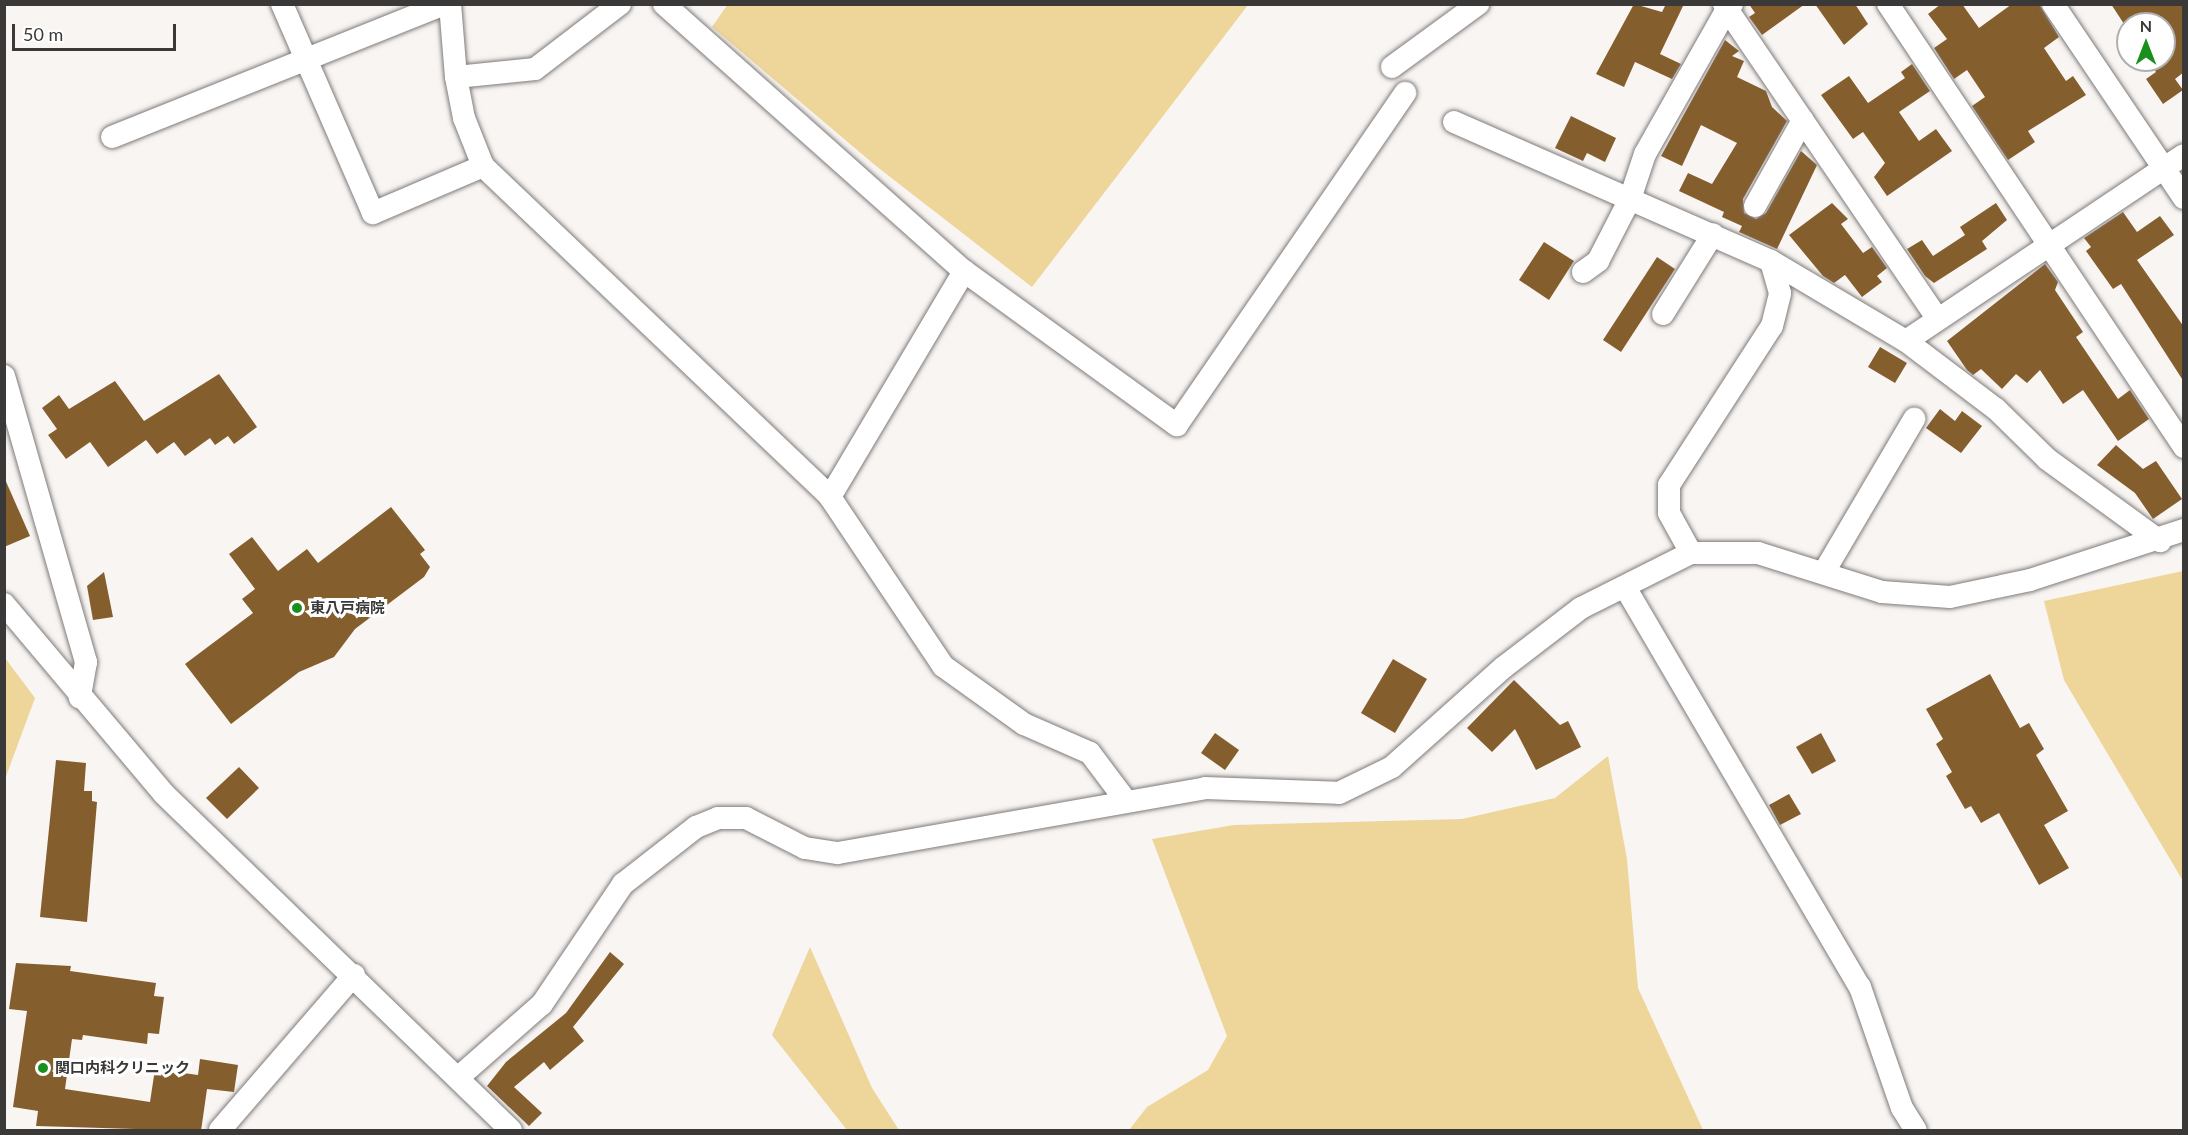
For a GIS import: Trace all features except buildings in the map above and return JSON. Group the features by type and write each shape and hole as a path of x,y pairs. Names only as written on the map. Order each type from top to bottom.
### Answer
{"street":[{"path":"282,4 373,213 483,166"},
{"path":"112,137 444,4"},
{"path":"450,4 456,77 464,118 483,166 830,497 944,666 1024,724 1090,753 1126,801"},
{"path":"456,77 535,69 620,4"},
{"path":"664,4 964,271 1177,425 1406,93"},
{"path":"1392,67 1478,4"},
{"path":"1888,4 2050,243 2184,447"},
{"path":"2053,4 2184,198"},
{"path":"1583,272 1598,261 1630,199 1645,154 1728,6 1938,319"},
{"path":"1755,206 1803,120"},
{"path":"1454,122 1771,261 1906,341 1996,409 2047,459 2160,541"},
{"path":"1906,341 2184,154"},
{"path":"1663,314 1713,234"},
{"path":"1691,553 1669,513 1669,485 1772,326 1780,293 1771,261"},
{"path":"830,497 964,271"},
{"path":"4,376 86,662 80,697"},
{"path":"1824,572 1914,419"},
{"path":"459,1076 542,1004 623,884 696,827 718,818 746,818 806,848 838,853 1205,788 1339,793 1392,767 1543,635 1625,587 1691,553 1758,553 1909,598 1950,597 2030,580 2160,541 2184,530"},
{"path":"1625,587 1827,939 1860,987 1902,1108 1916,1131"},
{"path":"4,604 164,794 459,1076 511,1131"},
{"path":"220,1131 354,975"}],"shaded area":[{"path":"728,4 1248,5 1032,287 876,166 712,27"},
{"path":"2184,571 2183,881 2064,680 2044,601"},
{"path":"5,658 35,698 5,779"},
{"path":"1608,756 1627,859 1638,988 1703,1130 1129,1130 1147,1107 1208,1070 1227,1036 1152,839 1234,825 1462,819 1555,798"},
{"path":"810,947 872,1088 899,1130 847,1130 772,1035"}],"place":[{"name":"東八戸病院","path":"297,608"},
{"name":"関口内科クリニック","path":"43,1068"}]}
